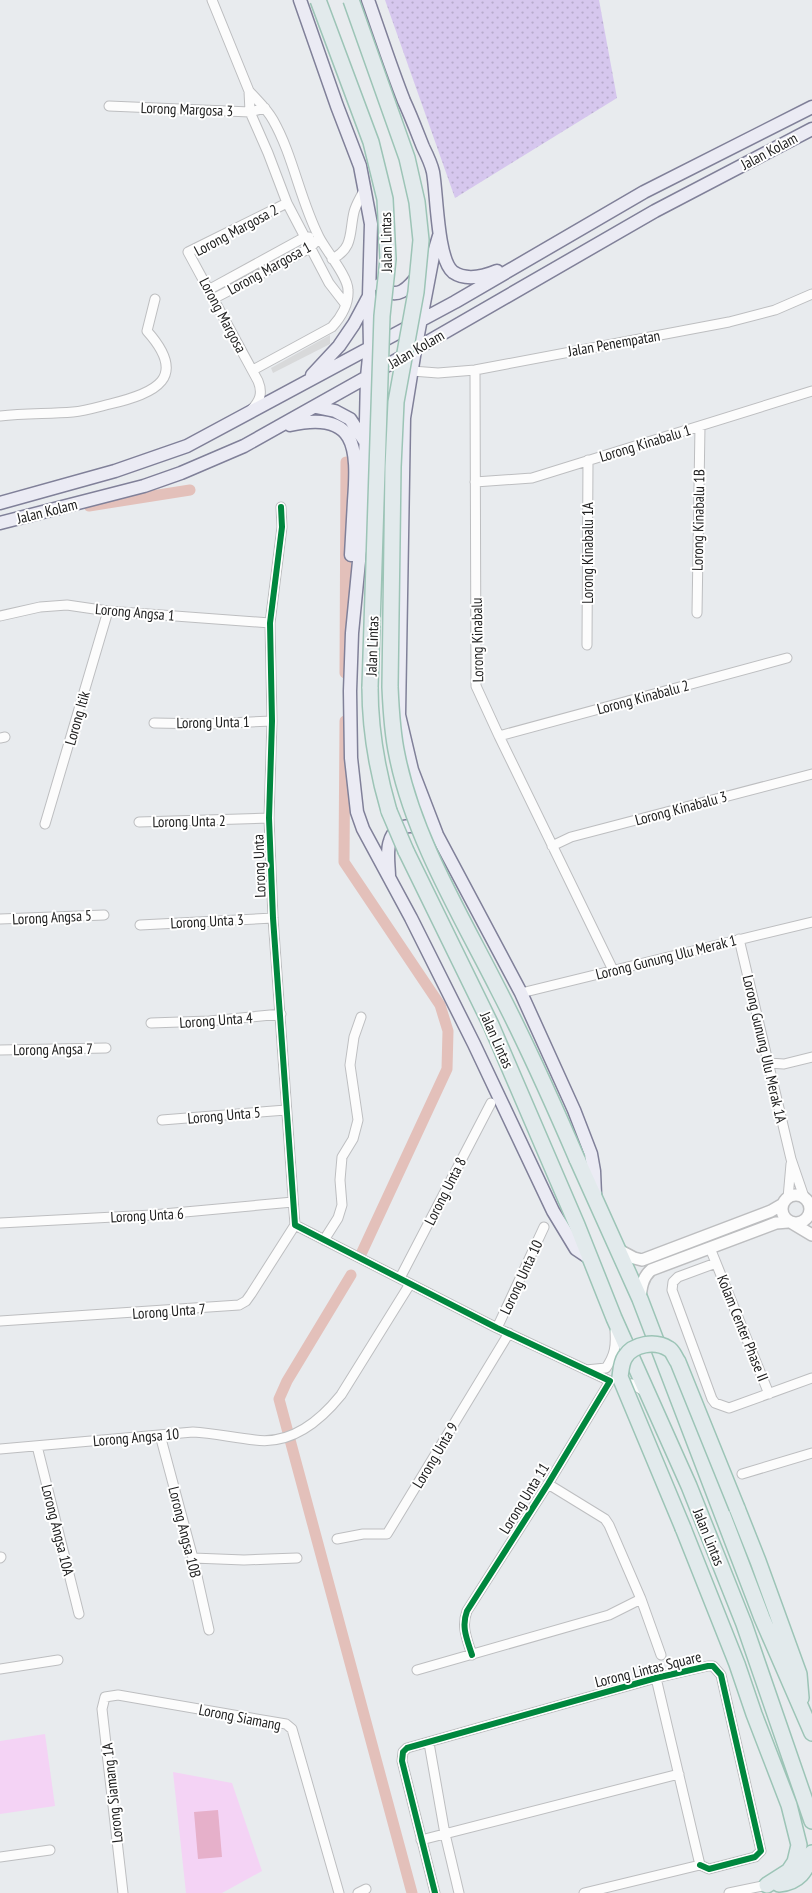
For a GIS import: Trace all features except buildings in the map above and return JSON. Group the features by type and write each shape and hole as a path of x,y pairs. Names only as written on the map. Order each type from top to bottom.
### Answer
{"highway":[{"name":"Jalan Lintas","path":"318,0 371,142 385,199 388,227 388,259 382,326 370,710 375,751 389,810 406,851 491,1025 577,1225 614,1318 688,1486 744,1624 812,1821"},
{"name":"Jalan Lintas","path":"351,0 408,158 417,202 421,240 416,292 396,402 393,467 391,714 397,755 406,791 429,852 508,1009 640,1299 762,1618 812,1733"},
{"path":"767,1885 789,1871 795,1862 799,1845 789,1805 756,1721 748,1694 683,1528 620,1377 625,1357 634,1348 642,1345 660,1345 670,1349 678,1362 758,1561 799,1674 801,1705"},
{"path":"748,1694 801,1789"},
{"path":"767,1885 785,1884 797,1878 804,1872 812,1853"}],"main road":[{"name":"Jalan Lintas","path":"300,0 360,166 371,224 370,346 367,377 364,510 352,633 350,734 355,799 363,829 411,918 474,1044 553,1211 576,1249 591,1259"},
{"path":"368,0 403,98 433,169 438,200 439,236 452,271 461,276 486,275 523,261"},
{"name":"Jalan Kolam","path":"0,503 162,456 186,446 370,346 422,320 644,192 812,107"},
{"name":"Jalan Kolam","path":"0,523 135,488 172,476 244,446 316,407 655,211 812,129"},
{"name":"Jalan Lintas","path":"439,236 415,350 404,418 399,715 412,770 438,835 521,993 574,1110 586,1140 594,1171 595,1201"},
{"path":"371,246 379,285 385,291 394,294 405,290 434,256"},
{"path":"468,294 465,303 468,306 474,307 506,297"},
{"path":"304,383 339,346 354,324 369,296"},
{"path":"316,407 335,411 350,419 366,443"},
{"path":"277,428 304,422 323,421 334,423 352,441 356,458 356,474 350,583 352,633"},
{"path":"389,879 390,840 396,831 403,827 420,827 428,832 452,860"}],"street":[{"path":"212,0 249,91 273,120 307,212 320,238 344,277 348,289 346,305"},
{"path":"249,91 250,112 287,203 329,283 346,305"},
{"name":"Lorong Margosa 3","path":"109,106 250,112 264,108"},
{"path":"332,259 344,251 349,244 355,209 364,190"},
{"name":"Lorong Margosa 2","path":"192,260 188,252 287,203"},
{"name":"Lorong Margosa 1","path":"210,289 305,237 320,238"},
{"name":"Lorong Margosa 1","path":"215,298 310,248 320,238"},
{"name":"Lorong Margosa","path":"192,260 215,298 261,389 261,396 248,414"},
{"name":"Jalan Penempatan","path":"412,372 438,374 475,370 519,360 729,322 775,310 812,294"},
{"path":"0,416 75,412 126,400 153,390 163,379 167,366 157,342 147,331 155,299"},
{"name":"Lorong Margosa","path":"253,370 332,327 340,319 346,305"},
{"name":"Lorong Kinabalu","path":"475,370 476,686 498,736 613,970"},
{"name":"Lorong Kinabalu 1","path":"475,482 532,478 812,391"},
{"name":"Lorong Kinabalu 1B","path":"697,613 700,426"},
{"name":"Lorong Kinabalu 1A","path":"587,645 588,460"},
{"name":"Lorong Unta","path":"281,507 282,527 270,623 272,721 269,818 273,918 295,1225"},
{"name":"Lorong Angsa 1","path":"0,616 40,607 62,606 270,623"},
{"name":"Lorong Itik","path":"45,824 108,611"},
{"name":"Lorong Kinabalu 2","path":"498,736 787,658"},
{"name":"Lorong Unta 1","path":"154,723 208,724 272,721"},
{"name":"Lorong Kinabalu 3","path":"552,846 571,837 812,774"},
{"name":"Lorong Unta 2","path":"139,822 269,818"},
{"name":"Lorong Angsa 5","path":"0,919 104,914"},
{"name":"Lorong Unta 3","path":"140,925 273,918"},
{"name":"Lorong Gunung Ulu Merak 1","path":"521,993 812,922"},
{"name":"Lorong Gunung Ulu Merak 1A","path":"739,939 791,1159 804,1197"},
{"name":"Lorong Unta 4","path":"151,1023 209,1021 280,1014"},
{"path":"324,1240 338,1218 342,1205 340,1180 342,1157 353,1139 358,1120 350,1065 354,1037 361,1017"},
{"name":"Lorong Angsa 7","path":"0,1050 106,1048"},
{"path":"768,1063 784,1064 812,1057"},
{"name":"Lorong Unta 8","path":"400,1278 490,1103"},
{"name":"Lorong Unta 5","path":"162,1120 286,1110"},
{"name":"Lorong Gunung Ulu Merak 1A","path":"785,1201 791,1159"},
{"path":"618,1249 634,1258 642,1260 771,1212 796,1195 804,1197 808,1202 811,1211 804,1221 776,1223 651,1270 646,1275 642,1285 640,1299"},
{"path":"785,1201 782,1212 790,1222 812,1236"},
{"name":"Lorong Unta 6","path":"0,1223 171,1213 293,1202"},
{"path":"295,1225 497,1328 610,1382 632,1384 648,1394"},
{"name":"Lorong Unta 7","path":"0,1321 239,1305 252,1294 295,1225"},
{"name":"Lorong Unta 10","path":"497,1328 544,1227"},
{"name":"Kolam Center Phase II","path":"710,1248 769,1394"},
{"path":"716,1263 678,1277 673,1282 672,1290 715,1403 729,1408 812,1378"},
{"name":"Lorong Angsa 10","path":"0,1449 193,1432 214,1433 256,1441 271,1441 290,1437 315,1422 341,1395 410,1284"},
{"path":"586,1370 606,1368 613,1357 616,1343 614,1318"},
{"name":"Lorong Unta 9","path":"337,1539 363,1534 387,1534 509,1333"},
{"name":"Lorong Unta 11","path":"472,1655 464,1629 464,1619 467,1611 610,1382"},
{"name":"Lorong Angsa 10B","path":"160,1434 193,1558 209,1630"},
{"name":"Lorong Angsa 10A","path":"36,1446 78,1614"},
{"path":"742,1474 812,1453"},
{"path":"548,1484 605,1519 610,1525 661,1655"},
{"path":"193,1558 244,1560 297,1558"},
{"path":"417,1670 609,1615 640,1599"},
{"path":"0,1669 58,1660"},
{"name":"Lorong Lintas Square","path":"421,1840 402,1761 403,1752 407,1748 656,1678 714,1666 723,1684 761,1851 755,1857 709,1868 700,1865"},
{"path":"584,1893 700,1865 656,1678"},
{"name":"Lorong Siamang 1A","path":"109,1695 105,1697 102,1709 123,1893"},
{"name":"Lorong Siamang","path":"109,1695 286,1724 292,1729 339,1893"},
{"path":"429,1742 445,1834 459,1893"},
{"path":"435,1893 421,1840 679,1774"},
{"path":"0,1857 50,1850"},
{"path":"729,1893 767,1885"}],"shaded area":[{"path":"385,0 599,0 617,98 455,198"},
{"path":"330,335 330,344 273,373 271,368"},
{"path":"45,1734 55,1806 0,1814 0,1741"},
{"path":"173,1772 232,1783 262,1871 222,1893 186,1893"},
{"path":"218,1810 222,1857 198,1859 194,1812"}],"waterway":[{"path":"345,673 346,462"},
{"path":"89,506 190,490"},
{"path":"345,721 344,862 440,1005 448,1031 447,1069 362,1252"},
{"path":"351,1275 287,1381 279,1399 412,1893"}],"cycle path":[{"path":"281,507 282,527 270,623 272,721 269,818 273,918 295,1225 497,1328 610,1381 548,1484 467,1611 465,1628 472,1655"},
{"path":"435,1893 402,1761 403,1752 407,1748 656,1678 713,1666 721,1675 761,1851 755,1857 709,1869 700,1865"}]}
